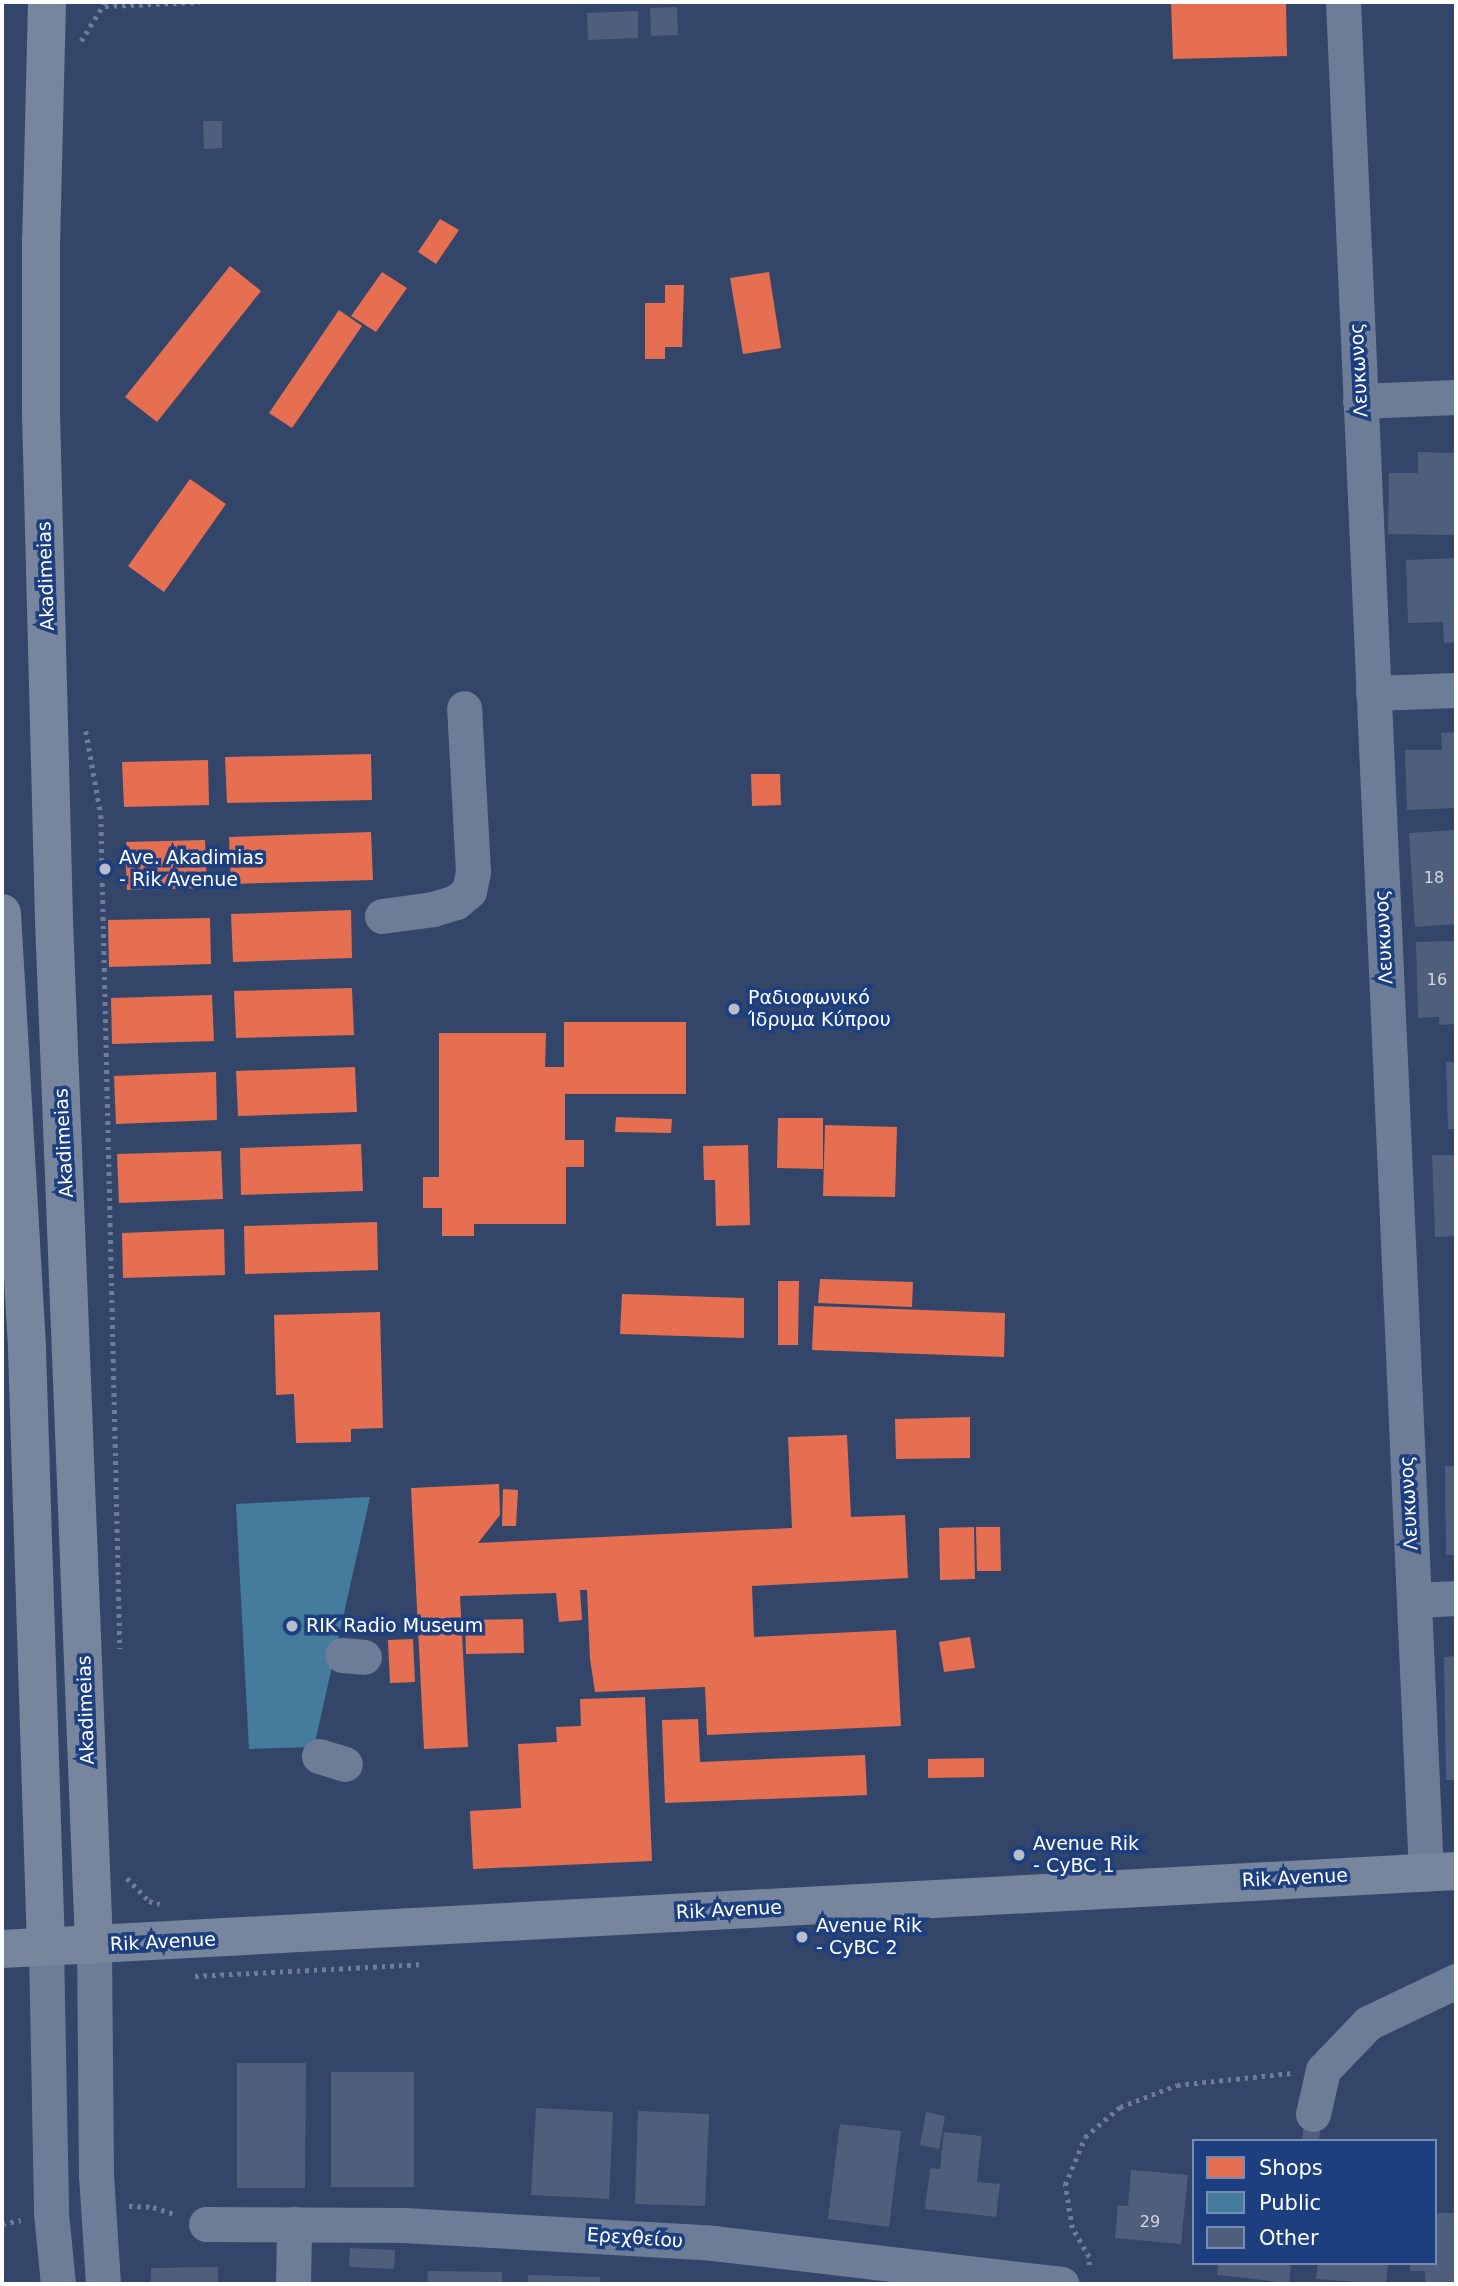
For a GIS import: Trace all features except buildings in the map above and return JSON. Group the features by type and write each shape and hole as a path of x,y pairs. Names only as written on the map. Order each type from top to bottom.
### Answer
{"main road":[{"name":"Akadimeias","path":"47,2 41,240 41,414 54,921 94,1945"},
{"path":"2,913 14,1350 46,1947"},
{"name":"Rik Avenue","path":"2,1949 1441,1871"}],"street":[{"name":"Λευκωνος","path":"1343,2 1414,1600 1441,1871"},
{"path":"1360,401 1456,397"},
{"path":"1373,693 1456,690"},
{"path":"382,916 433,909 456,902 469,891 472,872 464,708"},
{"path":"1414,1600 1456,1598"},
{"name":"Akadimeias","path":"94,1945 97,2206 103,2284"},
{"path":"46,1947 51,2213 58,2284"},
{"path":"1313,2115 1323,2070 1368,2023 1456,1981"},
{"name":"Ερεχθείου","path":"206,2224 509,2229 699,2242 960,2279 1075,2278"},
{"path":"293,2284 294,2224"}],"path":[{"path":"81,51 81,40 105,4 200,2"},
{"path":"85,718 101,815 120,1659"},
{"path":"126,1868 126,1877 135,1889 149,1901 164,1906"},
{"path":"1075,2278 1089,2257 1072,2228 1065,2185 1085,2137 1121,2107 1177,2085 1323,2070"},
{"path":"97,2206 153,2207 206,2224"}],"place":[{"name":"Ave. Akadimias - Rik Avenue","path":"105,869"},
{"name":"Ραδιοφωνικό Ίδρυμα Κύπρου","path":"734,1009"},
{"name":"RIK Radio Museum","path":"292,1626"},
{"name":"Avenue Rik - CyBC 1","path":"1019,1855"},
{"name":"Avenue Rik - CyBC 2","path":"802,1937"}]}
